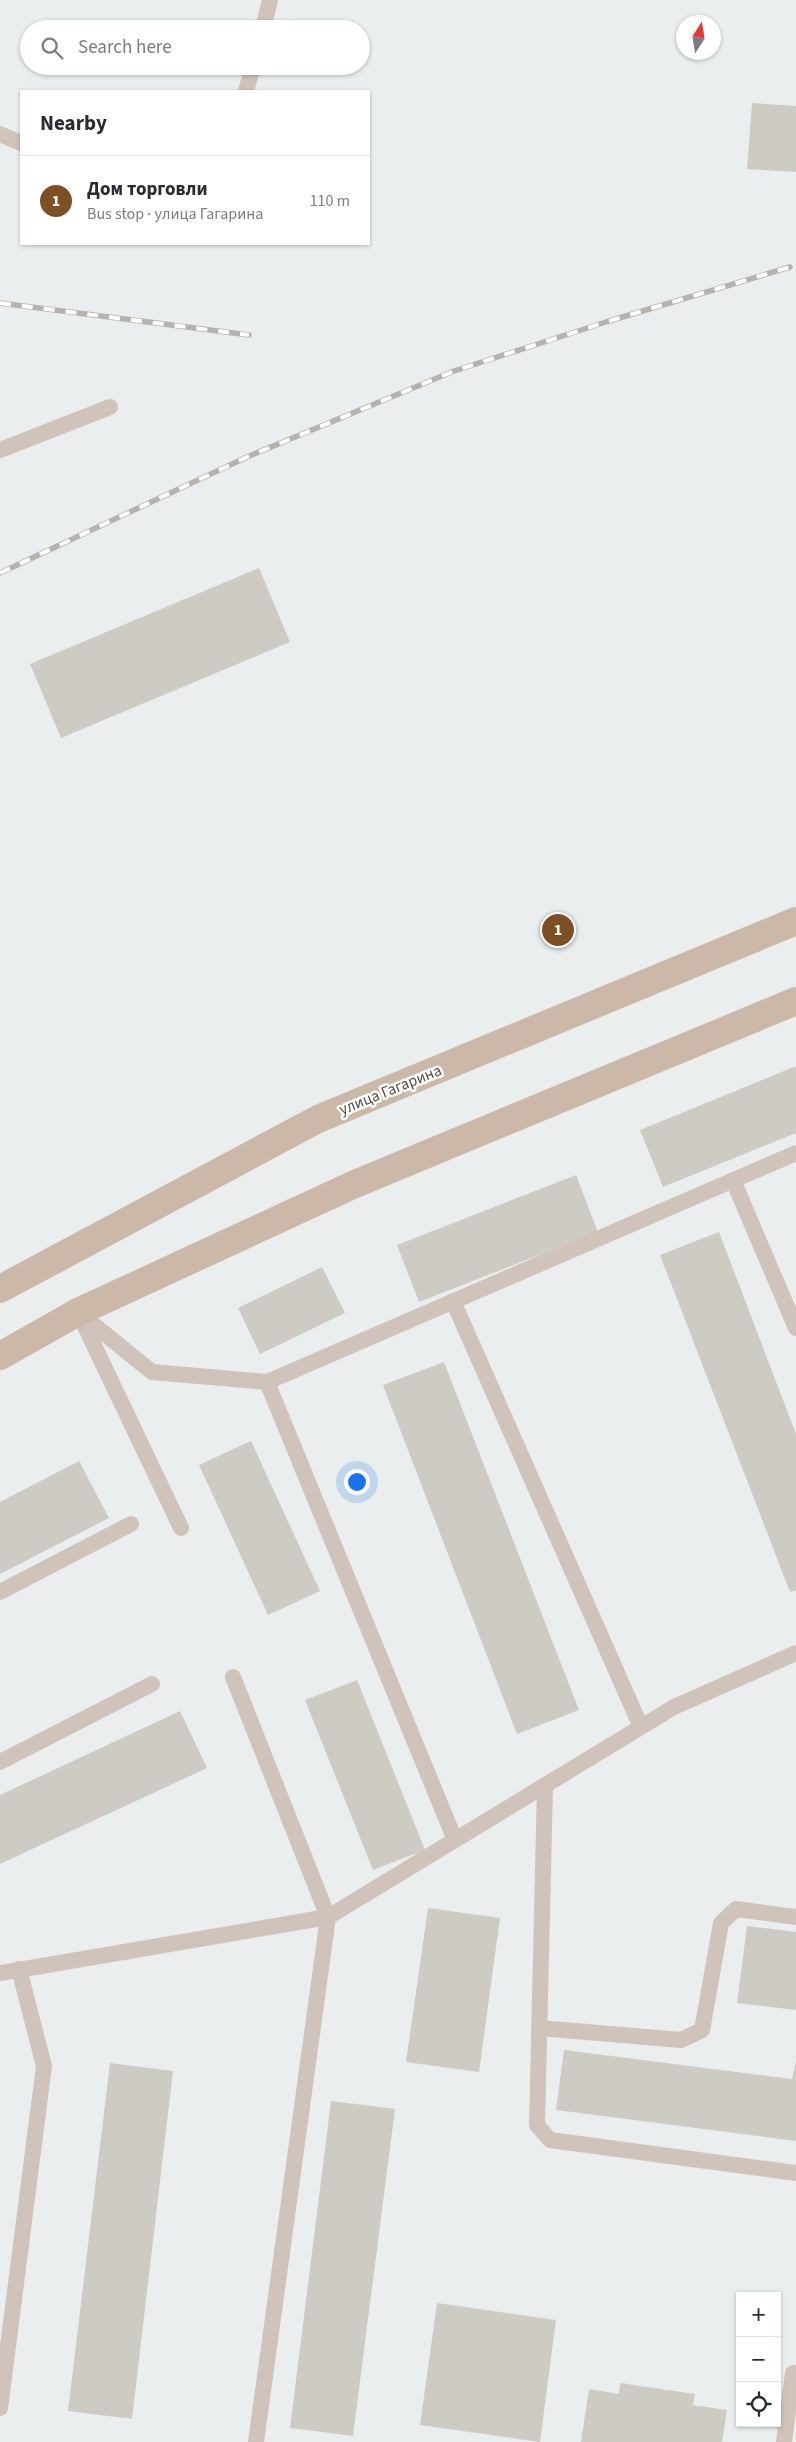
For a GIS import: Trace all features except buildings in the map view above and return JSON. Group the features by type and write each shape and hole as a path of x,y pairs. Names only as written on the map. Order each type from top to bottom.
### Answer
{"main road":[{"name":"улица Гагарина","path":"0,1288 318,1119 796,921"},
{"path":"0,1356 78,1312 355,1184 796,1001"}],"lane":[{"path":"265,20 270,0"},
{"path":"246,90 250,75"},
{"path":"0,134 20,142"},
{"path":"0,450 110,407"},
{"path":"78,1312 152,1372 267,1382 796,1153"},
{"path":"734,1180 796,1328"},
{"path":"454,1301 641,1727"},
{"path":"78,1312 181,1528"},
{"path":"267,1382 455,1840"},
{"path":"0,1592 131,1524"},
{"path":"0,1973 328,1917 674,1707 796,1653"},
{"path":"233,1677 328,1917 256,2442"},
{"path":"0,1762 152,1684"},
{"path":"544,1786 537,2125 550,2140 796,2173"},
{"path":"539,2028 682,2040 702,2030 722,1923 736,1909 796,1917"},
{"path":"0,2408 44,2066 19,1969"},
{"path":"784,2442 793,2373 796,2373"}],"railway":[{"path":"0,573 247,457 454,371 609,321 790,267"},
{"path":"0,303 249,335"}],"place":[{"name":"Дом торговли","path":"558,930"}]}
